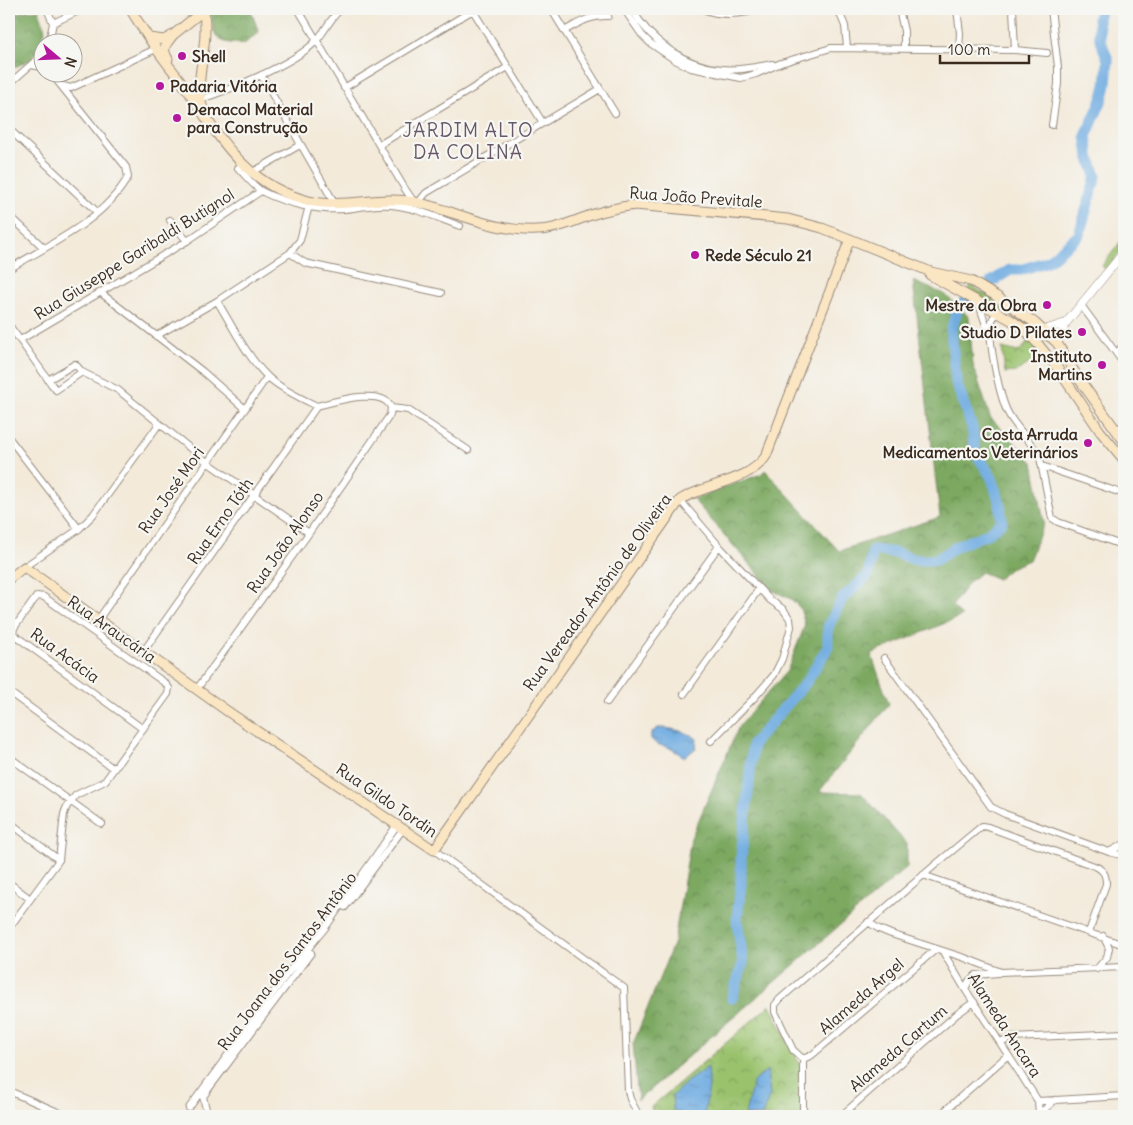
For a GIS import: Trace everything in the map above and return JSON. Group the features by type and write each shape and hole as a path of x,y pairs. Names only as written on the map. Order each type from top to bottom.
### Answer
{"main road":[{"name":"Rua João Previtale","path":"130,9 149,38 160,48 196,93 206,118 221,139 251,173 280,190 299,198 334,204 390,200 416,203 511,229 538,230 553,228 617,207 636,205 788,219 850,239 931,272 971,281 996,296 1044,330 1057,343 1079,379 1124,441"},
{"path":"160,48 204,10"},
{"path":"196,93 204,47 206,25 204,10"},
{"path":"149,38 164,40 173,35"},
{"name":"Rua Vereador Antônio de Oliveira","path":"434,850 680,500 690,494 752,471 761,464 766,456 850,239"},
{"name":"Rua João Previtale","path":"915,266 1000,313 1024,329 1058,370 1100,431 1124,460"},
{"path":"963,293 963,284 971,281"},
{"path":"1038,344 1050,347 1057,343"},
{"path":"9,579 24,566"},
{"name":"Rua Gildo Tordin","path":"24,566 230,713 434,850"}],"street":[{"path":"48,9 53,22 51,32"},
{"path":"53,22 83,9"},
{"path":"298,9 344,88 416,203 426,193 600,90"},
{"path":"196,93 226,89 261,75 296,56 317,41 341,9"},
{"path":"344,88 473,9 543,122"},
{"path":"551,9 615,113"},
{"path":"624,9 642,35 650,43 675,60 691,68 741,78 756,74 781,63 831,48 1015,50 1047,53"},
{"path":"632,9 649,33 678,56 695,64 724,70 781,63"},
{"path":"703,9 730,15 761,9"},
{"path":"838,9 844,26 847,47"},
{"path":"899,9 904,31 904,48"},
{"path":"957,9 960,33 959,50"},
{"path":"1013,9 1015,50"},
{"path":"1051,9 1058,67 1058,84 1052,125"},
{"path":"564,31 587,18 598,15 608,16"},
{"path":"58,82 65,87 71,88 160,48"},
{"path":"9,84 31,65"},
{"path":"379,145 508,67"},
{"path":"261,75 300,145 316,169 334,204"},
{"path":"9,269 85,223 122,188 128,177 126,167 58,82"},
{"path":"9,129 97,212"},
{"path":"251,173 300,145"},
{"path":"238,168 261,191 294,203 332,209 374,205 413,208 460,226"},
{"name":"Rua Giuseppe Garibaldi Butignol","path":"20,340 186,241 261,191"},
{"path":"156,336 217,301 290,254 300,240 309,206"},
{"path":"9,215 44,248"},
{"path":"170,220 186,241"},
{"path":"1057,343 1066,323 1124,252"},
{"path":"290,254 305,263 441,293"},
{"path":"101,293 202,371 245,409"},
{"path":"217,301 244,346 267,377 304,400 318,406 356,397 372,397 385,400 392,408 408,410 468,450"},
{"path":"978,301 990,340 1002,398 1012,420 1037,451 1042,466 1052,518 1058,522 1124,546"},
{"path":"1081,305 1124,364"},
{"path":"990,340 992,320 1000,313"},
{"path":"1044,330 1066,323"},
{"path":"9,325 56,390 82,372"},
{"path":"1117,353 1124,344"},
{"path":"48,380 75,364 82,372 118,390 207,462 309,533"},
{"name":"Rua José Mori","path":"98,620 267,377"},
{"name":"Rua Erno Tóth","path":"143,652 318,406"},
{"name":"Rua João Alonso","path":"197,689 309,533 390,415 392,408"},
{"path":"24,566 79,530 105,500 159,424"},
{"path":"1116,431 1124,424"},
{"path":"9,438 79,530"},
{"path":"1042,466 1124,494"},
{"path":"680,500 719,546 770,600 783,609 790,619 791,627 782,659 774,675 753,699 711,740"},
{"path":"608,702 719,546"},
{"path":"684,694 759,589"},
{"name":"Rua Acácia","path":"44,597 37,596 14,628 13,634 143,729"},
{"name":"Rua Araucária","path":"44,597 165,683 169,688 168,694 143,729"},
{"path":"884,658 991,807 1005,814 1124,856"},
{"path":"9,692 114,769"},
{"path":"9,928 60,860 64,814 70,802 76,795 105,781 143,729"},
{"path":"9,757 102,824"},
{"path":"9,822 60,860"},
{"path":"803,1116 803,1059 793,1050 777,1017 775,1005 780,998 976,829 982,826 988,827 1096,867 1104,872 1106,884 1089,932"},
{"path":"189,1108 400,827"},
{"name":"Rua Joana dos Santos Antônio","path":"208,1113 204,1097 207,1091 400,827"},
{"path":"1109,852 1124,844"},
{"name":"Rua Gildo Tordin","path":"434,850 624,988 628,1091 639,1116"},
{"path":"923,875 1124,944"},
{"path":"9,883 30,899"},
{"path":"868,922 891,934 1001,972"},
{"path":"1097,969 1107,956 1109,948 1102,936"},
{"path":"1109,948 1124,944"},
{"name":"Alameda Argel","path":"803,1059 812,1055 935,950"},
{"name":"Alameda Ancara","path":"943,952 1038,1101 1038,1115"},
{"path":"1107,956 1114,965 1123,967"},
{"path":"965,989 969,981 976,975 1001,972 1123,967"},
{"name":"Alameda Cartum","path":"840,1116 974,1002"},
{"path":"1000,1043 1012,1038 1124,1033"},
{"path":"939,1116 1008,1055"},
{"path":"9,1091 67,1116"},
{"path":"1038,1101 1124,1096"},
{"path":"1038,1115 1055,1100"}],"green space":[{"path":"210,9 250,9 259,32 244,44 221,40 215,33"},
{"path":"39,10 45,30 44,32 32,32 32,58 11,69 9,74 9,15"},
{"path":"1121,241 1124,243 1124,247 1106,270 1102,266"},
{"path":"913,281 946,295 969,317 973,365 990,417 1033,462 1044,523 1029,560 1012,567 998,579 981,572 969,582 952,606 962,616 871,654 889,704 819,792 861,793 907,844 907,867 638,1100 633,1044 674,942 691,838 739,726 787,671 805,625 800,608 791,599 772,590 693,499 761,474 765,470 839,551 940,517"},
{"path":"970,285 1012,310 1049,339 1046,342 1021,320 968,291"},
{"path":"1029,339 1044,354 1016,372 1005,373 1002,348 1018,352"},
{"path":"770,1005 800,1065 801,1116 654,1116 651,1107"}],"water":[{"path":"658,728 679,730 693,736 697,739 696,748 685,757 668,747 656,744 651,739 651,733"},
{"path":"708,1067 709,1087 704,1116 687,1116 673,1110 672,1096 688,1081"},
{"path":"767,1070 770,1095 762,1116 749,1116 745,1114 753,1082"}],"waterway":[{"path":"991,282 1010,270 1021,270 1048,261 1079,235 1096,176 1089,156 1086,136 1103,97 1106,85 1108,60 1100,39 1098,18 1101,9"},
{"path":"732,998 743,963 737,919 753,744 807,681 828,647 828,627 842,599 868,575 873,550 896,553 916,560 936,560 959,545 987,534 1002,522 1000,504 992,478 975,452 972,427 956,382 951,330 958,308 964,302"}],"place":[{"name":"Shell","path":"182,56"},
{"name":"Padaria Vitória","path":"160,86"},
{"name":"Demacol Material para Construção","path":"177,118"},
{"name":"Rede Século 21","path":"695,255"},
{"name":"Mestre da Obra","path":"1047,305"},
{"name":"Studio D Pilates","path":"1082,332"},
{"name":"Instituto Martins","path":"1102,365"},
{"name":"Costa Arruda Medicamentos Veterinários","path":"1088,443"}],"district":[{"name":"JARDIM ALTO DA COLINA","path":"468,141"}]}
